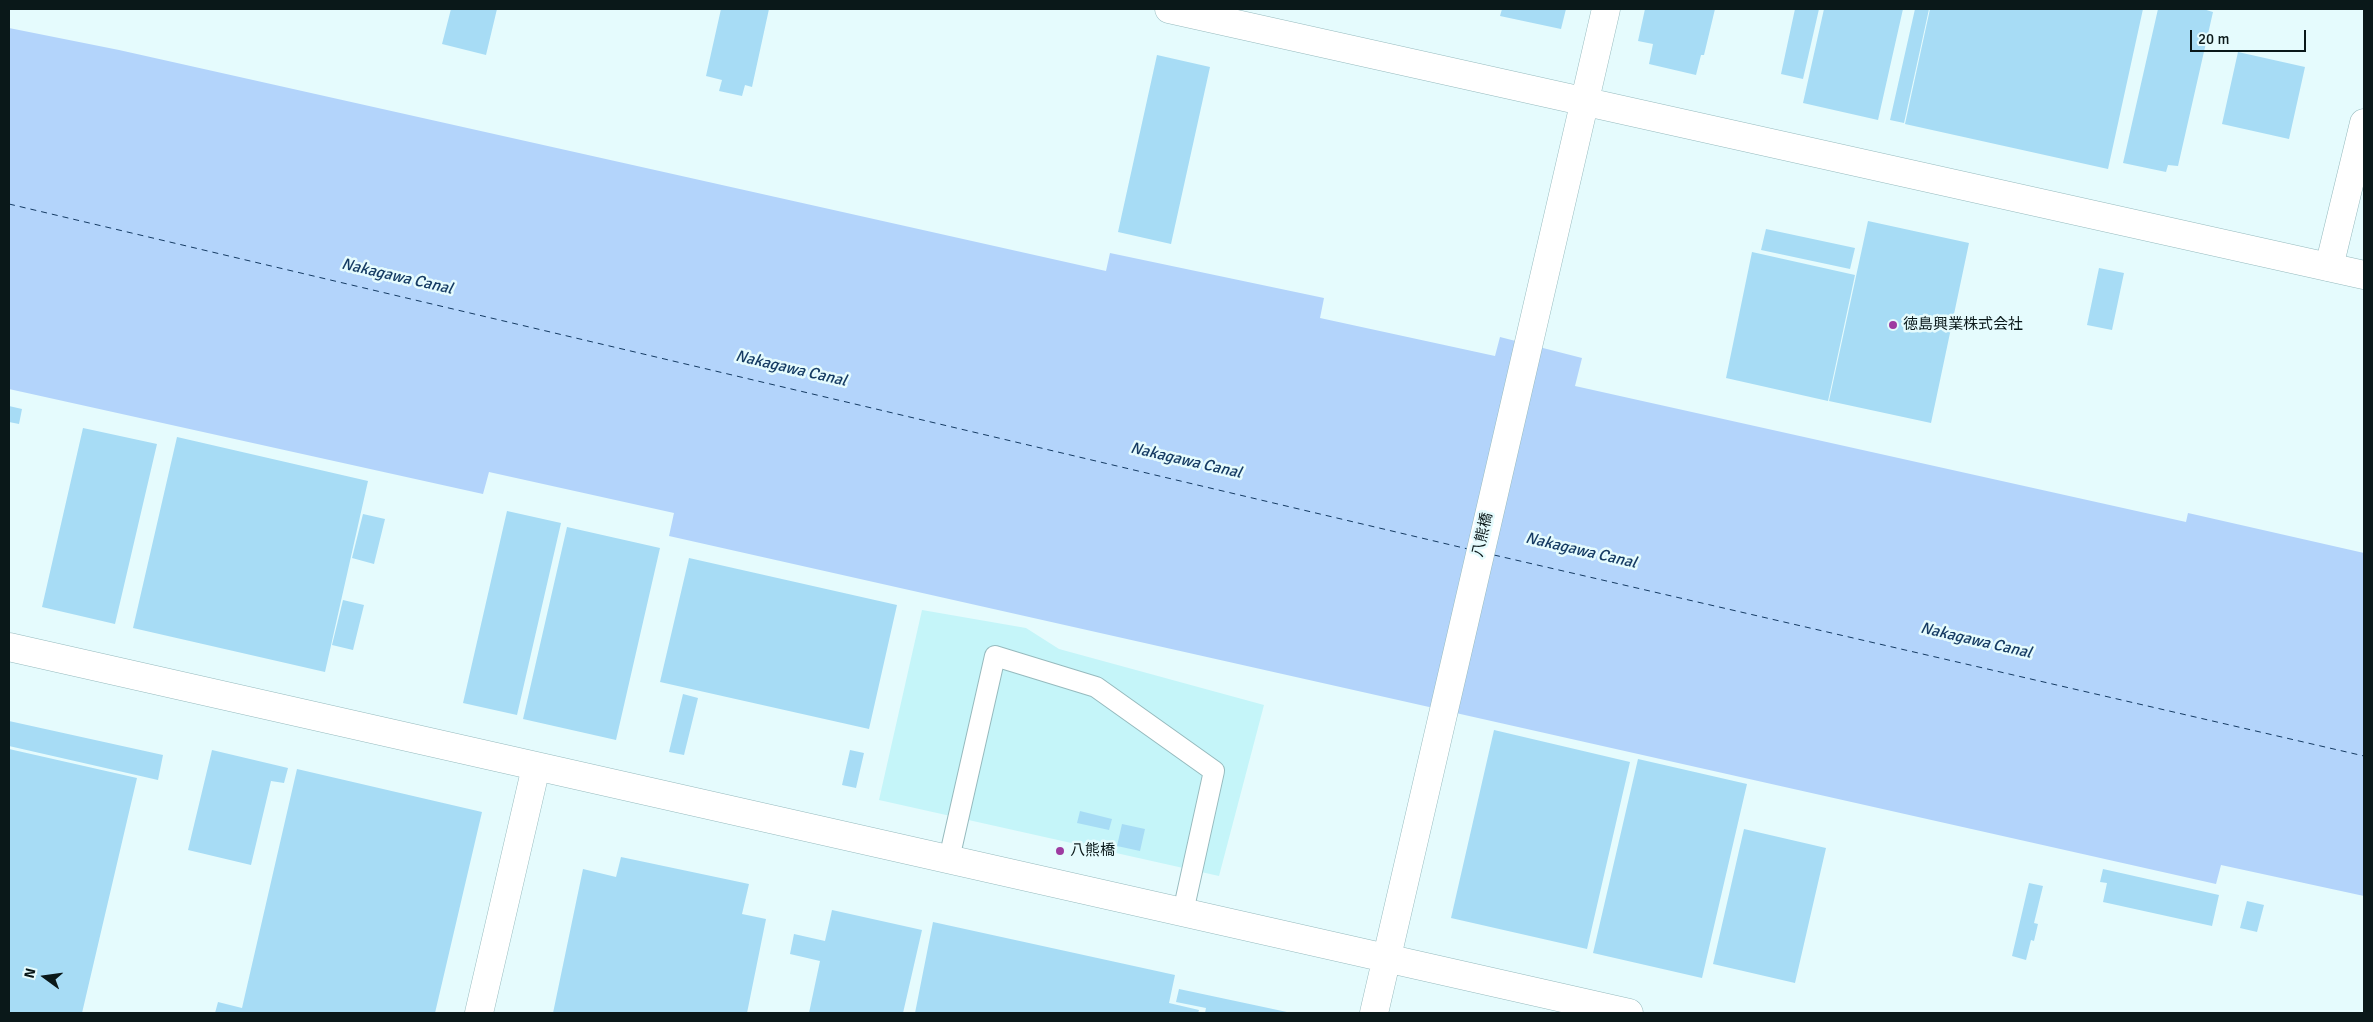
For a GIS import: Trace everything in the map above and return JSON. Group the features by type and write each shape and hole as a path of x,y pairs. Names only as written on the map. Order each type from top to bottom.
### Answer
{"street":[{"path":"1169,9 2364,275"},
{"name":"八熊橋","path":"1374,1013 1437,732 1606,9"},
{"path":"2329,267 2364,123"},
{"path":"9,647 1628,1013"},
{"path":"479,1013 536,767"}],"lane":[{"path":"949,860 994,656 1096,687 1214,771 1182,912"}],"shaded area":[{"path":"922,610 1026,628 1059,649 1264,705 1219,876 879,800"}],"water":[{"name":"Nakagawa Canal","path":"9,28 119,50 1106,271 1110,253 1324,298 1320,318 1495,356 1500,337 1582,358 1575,386 2186,522 2188,513 2364,553 2364,896 2221,865 2216,884 669,536 674,513 489,472 483,494 9,389"}],"building":[{"path":"451,9 497,9 486,55 442,44"},
{"path":"721,9 769,9 752,87 745,85 742,96 719,91 722,80 706,76"},
{"path":"1502,9 1566,9 1561,29 1500,16"},
{"path":"1645,9 1715,9 1704,55 1701,55 1696,75 1649,64 1653,44 1638,41"},
{"path":"1795,9 1819,9 1803,79 1781,74"},
{"path":"1824,9 1903,9 1878,120 1803,103"},
{"path":"1915,9 1929,9 1904,123 1890,120"},
{"path":"1930,9 2143,9 2108,169 1905,124"},
{"path":"2158,9 2203,9 2213,12 2178,166 2168,165 2166,172 2123,163"},
{"path":"2238,52 2305,67 2289,139 2222,124"},
{"path":"1157,55 1210,67 1171,244 1118,232"},
{"path":"1868,221 1969,243 1931,423 1829,401"},
{"path":"1766,229 1855,248 1850,269 1761,250"},
{"path":"1752,252 1855,275 1828,401 1726,378"},
{"path":"2099,268 2124,273 2112,330 2087,325"},
{"path":"9,406 22,409 19,424 9,422"},
{"path":"83,428 157,444 115,624 42,607"},
{"path":"177,437 368,481 325,672 133,628"},
{"path":"507,511 561,523 517,715 463,703"},
{"path":"363,514 385,519 374,564 352,558"},
{"path":"567,527 660,548 616,740 523,719"},
{"path":"689,558 897,605 869,729 660,682"},
{"path":"343,600 364,605 353,650 332,645"},
{"path":"683,694 698,698 684,755 669,752"},
{"path":"9,721 163,755 158,780 9,746"},
{"path":"1494,730 1630,762 1587,949 1451,918"},
{"path":"9,749 137,778 82,1013 9,1013"},
{"path":"212,750 288,768 284,783 271,781 251,865 188,850"},
{"path":"850,750 864,753 856,788 842,785"},
{"path":"1638,759 1747,784 1702,978 1593,953"},
{"path":"297,769 482,812 435,1013 215,1013 218,1002 242,1008"},
{"path":"1080,811 1112,819 1109,830 1077,823"},
{"path":"1122,824 1145,829 1140,851 1117,846"},
{"path":"1744,829 1826,848 1795,983 1713,964"},
{"path":"621,857 749,884 742,914 766,919 747,1013 553,1013 583,869 616,877"},
{"path":"2103,869 2219,895 2212,926 2103,902 2107,883 2100,882"},
{"path":"2029,883 2043,886 2034,923 2038,924 2034,941 2031,940 2026,960 2012,956"},
{"path":"2247,901 2264,905 2257,932 2240,928"},
{"path":"832,910 922,930 903,1013 809,1013 820,961 790,954 794,934 825,941"},
{"path":"933,922 1175,975 1169,1003 1199,1010 1198,1013 915,1013"},
{"path":"1179,989 1287,1013 1205,1013 1206,1008 1176,1002"}],"ferry route":[{"path":"9,204 1468,549"},
{"path":"1494,555 2364,756"}],"place":[{"name":"徳島興業株式会社","path":"1893,325"},
{"name":"八熊橋","path":"1060,851"}]}
